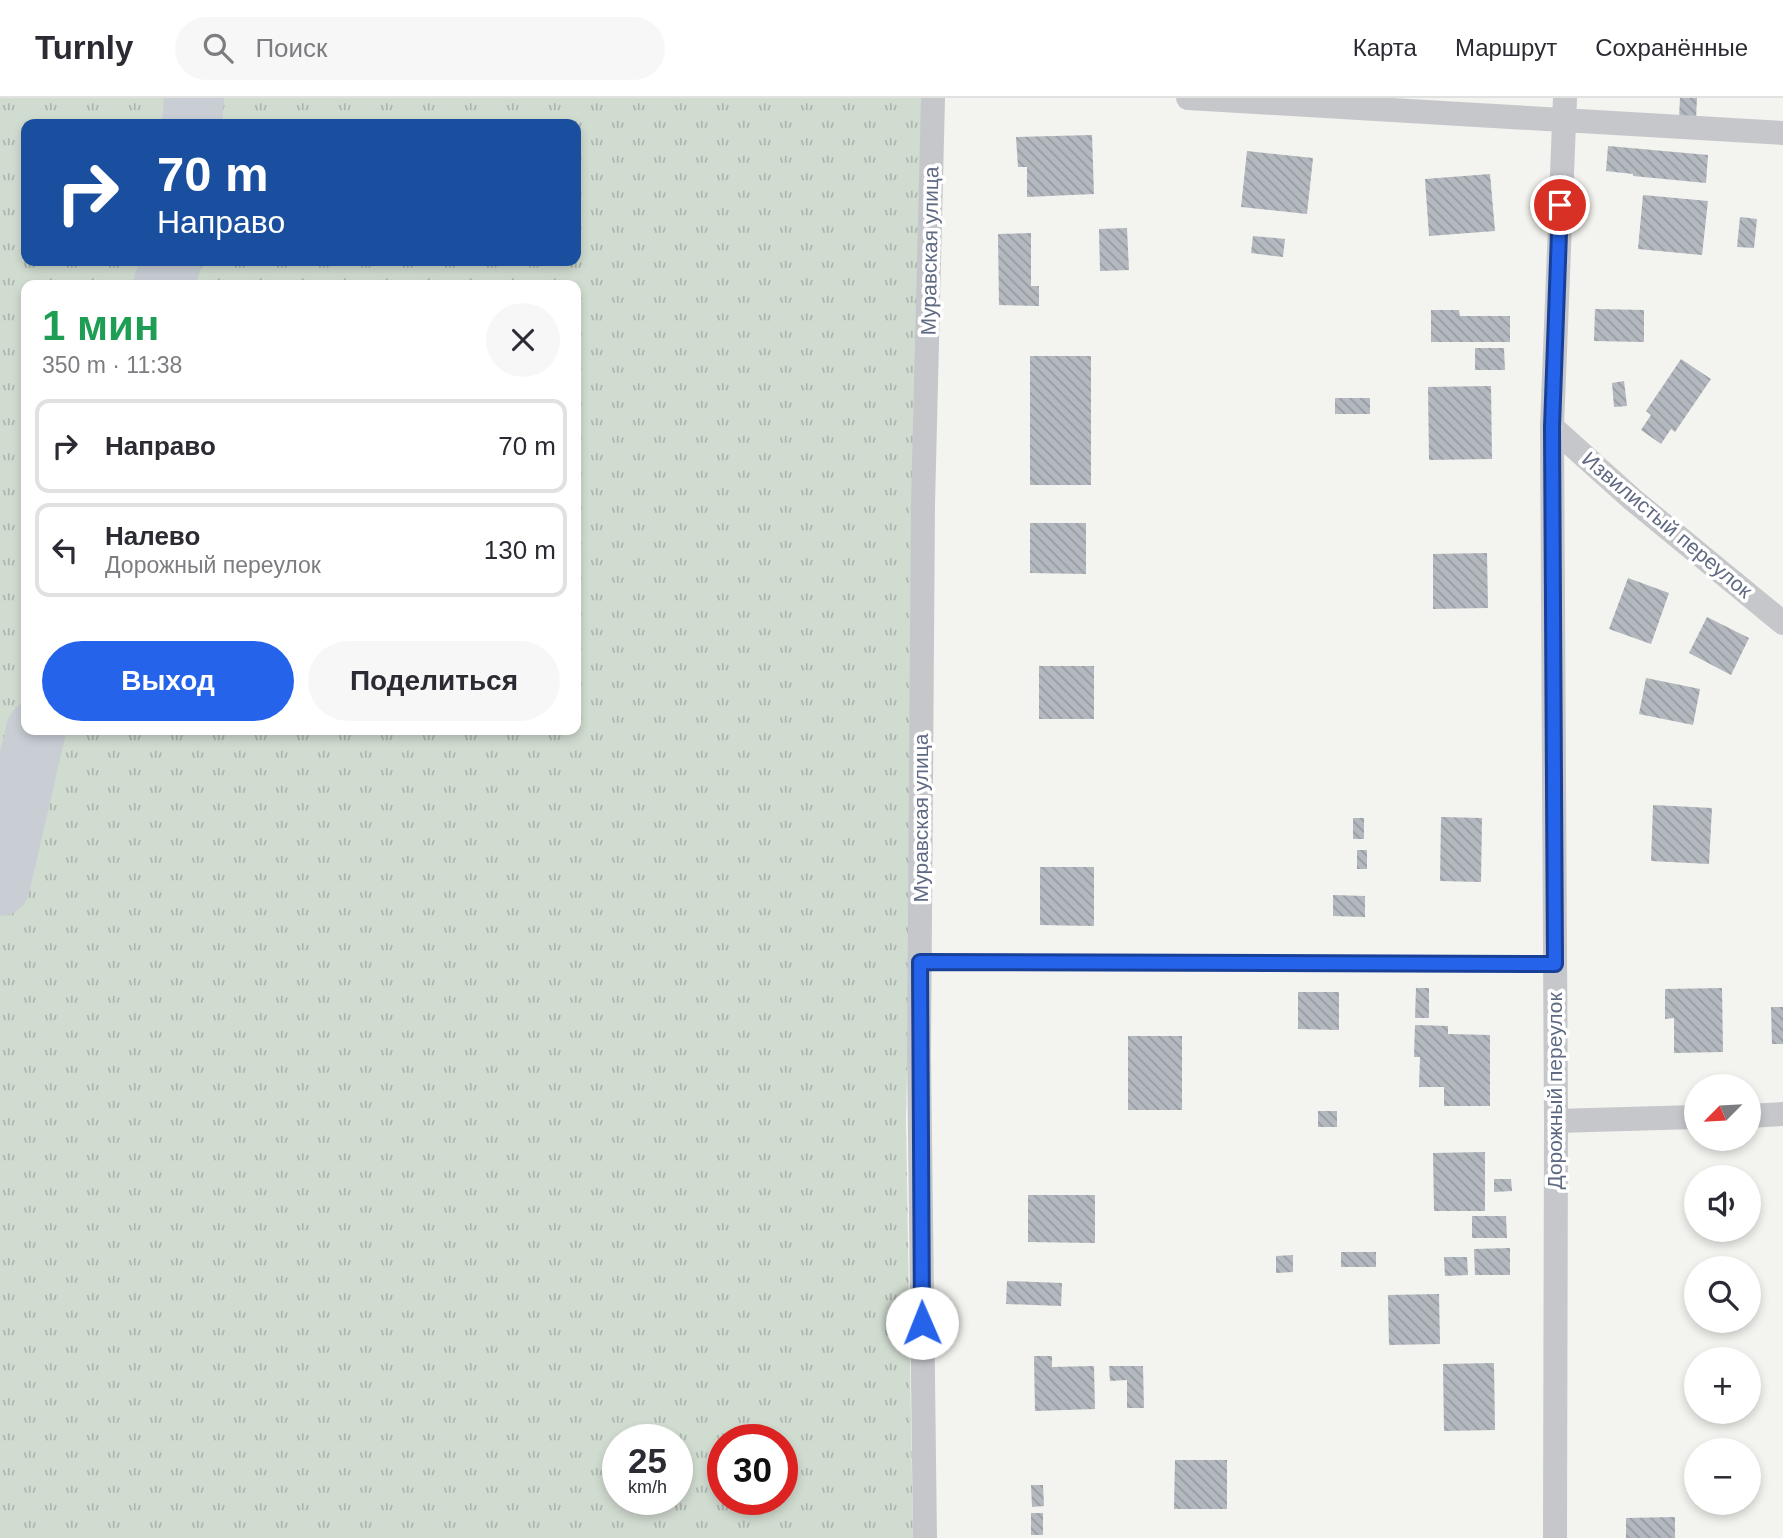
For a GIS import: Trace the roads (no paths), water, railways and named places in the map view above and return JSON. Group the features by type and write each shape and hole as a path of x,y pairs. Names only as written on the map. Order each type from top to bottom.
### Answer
{"street":[{"name":"Муравская улица","path":"925,1538 919,1096 923,505 933,98"},
{"path":"1188,98 1479,115 1564,110 1783,133"},
{"name":"Дорожный переулок","path":"1555,1538 1556,1122 1552,427 1564,110"},
{"name":"Извилистый переулок","path":"1552,427 1632,499 1783,623"},
{"path":"1761,1115 1783,1114"},
{"path":"1556,1122 1684,1117"}],"lane":[{"path":"920,962 1555,964"}],"waterway":[{"path":"192,119 194,98"},
{"path":"165,280 170,266"},
{"path":"0,886 35,735"}]}
